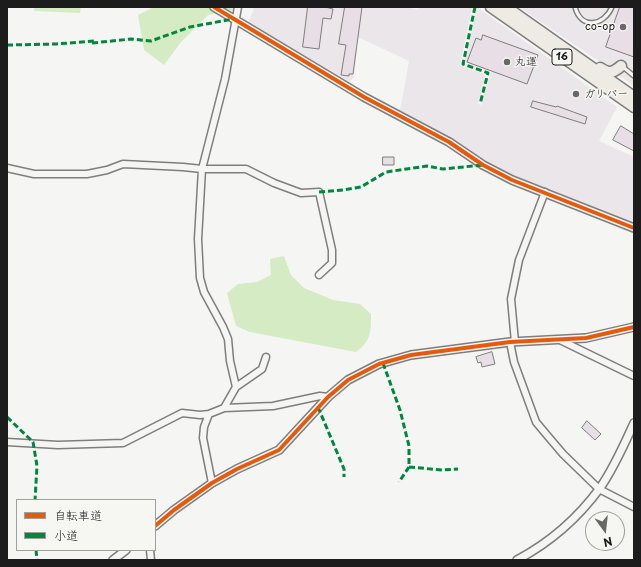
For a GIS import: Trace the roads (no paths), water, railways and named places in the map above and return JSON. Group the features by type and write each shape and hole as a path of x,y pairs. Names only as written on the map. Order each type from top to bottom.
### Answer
{"highway":[{"name":"16","path":"491,7 634,107"},
{"name":"16","path":"506,7 634,97"},
{"path":"566,50 591,61 606,72 614,72 621,66"}],"street":[{"path":"214,7 364,97 449,142 483,165 512,180 634,228"},
{"path":"236,387 230,361 228,339 204,292 200,278 198,239 202,169 225,79 238,7"},
{"path":"7,168 34,174 87,174 106,170 123,164 202,169 246,169 274,183 301,193 319,192 332,250 332,263 319,275"},
{"path":"544,192 519,260 511,299 514,362 536,422 563,454 599,489 634,507"},
{"path":"156,525 174,510 212,483 238,468 279,450 328,397 348,380 383,363 411,355 512,342 586,338 634,327"},
{"path":"559,339 634,376"},
{"path":"224,408 236,387 262,369 266,357"},
{"path":"7,442 58,445 124,443 182,413 200,415 209,414 224,408 273,406 320,396 328,397"},
{"path":"209,414 204,427 203,438 212,483"},
{"path":"517,560 539,547 572,520 599,489 620,454 634,423"},
{"path":"113,560 125,551"}],"lane":[{"path":"575,7 581,18 594,23 607,16 612,8"},
{"path":"621,66 634,76"}],"place":[{"name":"co-op","path":"623,27"},
{"name":"丸運","path":"507,62"},
{"name":"ガリバー","path":"576,94"}]}
